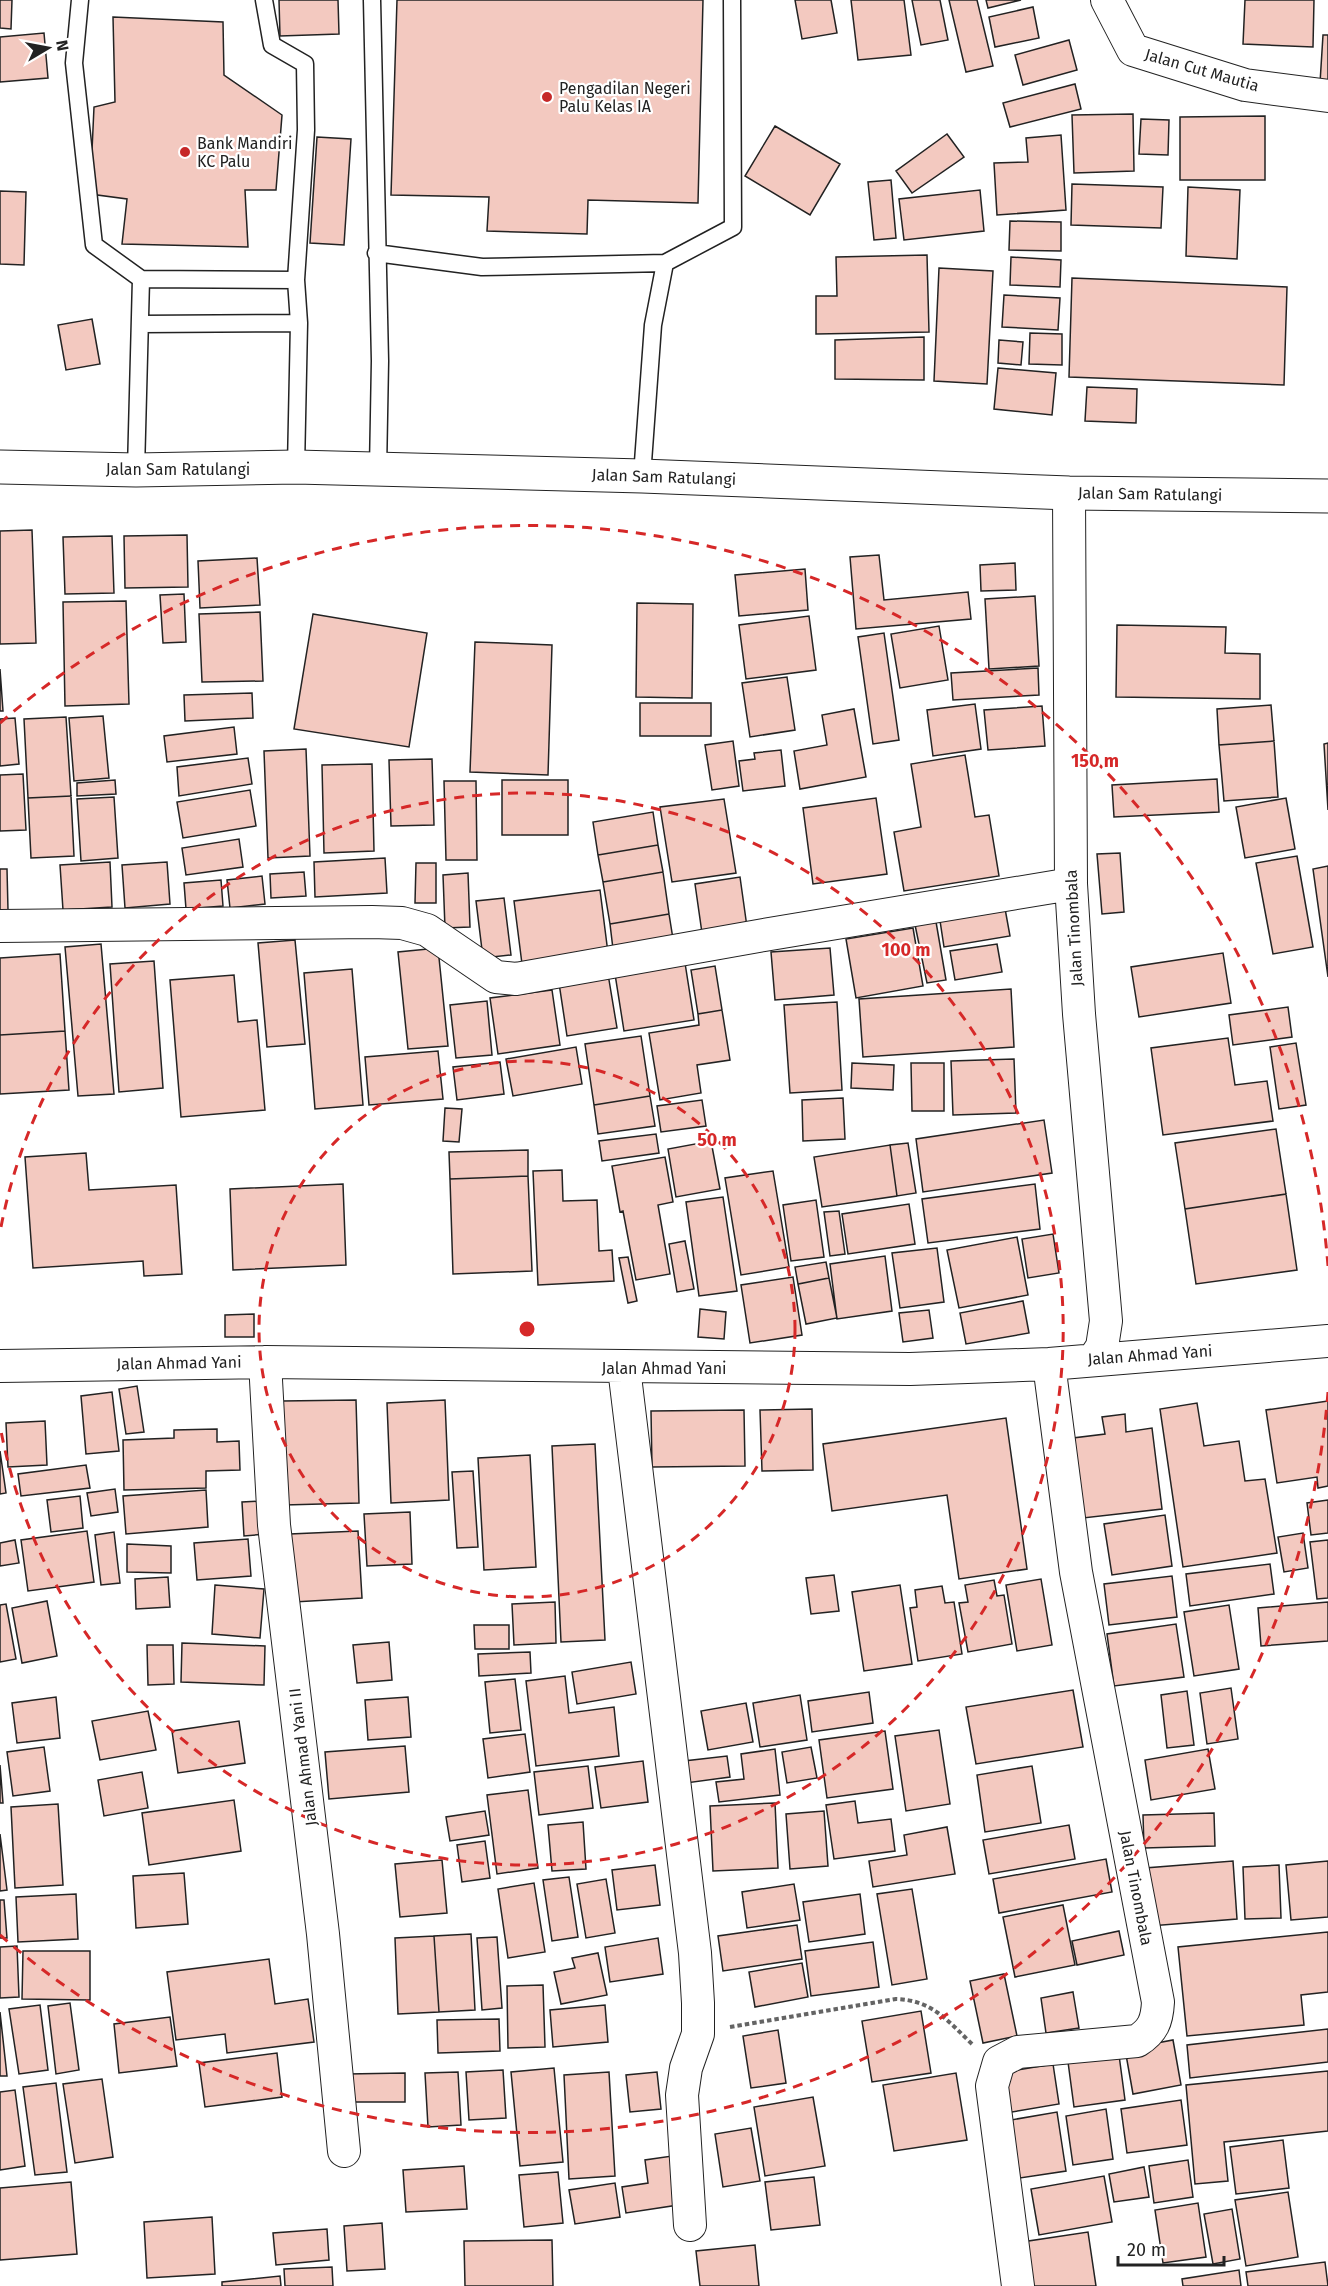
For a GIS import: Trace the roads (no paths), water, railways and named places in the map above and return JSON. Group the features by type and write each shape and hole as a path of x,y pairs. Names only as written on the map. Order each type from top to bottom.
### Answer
{"highway":[{"name":"Jalan Sam Ratulangi","path":"0,467 136,470 296,467 642,476 1069,493 1328,496"}],"street":[{"name":"Jalan Cut Mautia","path":"1107,0 1133,50 1245,85 1328,96"},
{"name":"Jalan Tinombala","path":"1069,493 1071,884 1079,1014 1106,1321 1102,1347 1094,1359"},
{"path":"0,926 402,923 427,930 496,978 516,979 1071,884"},
{"name":"Jalan Ahmad Yani","path":"0,1366 265,1362 624,1368 910,1369 1049,1364 1328,1341"},
{"name":"Jalan Ahmad Yani II","path":"265,1362 274,1525 324,1935 344,2151"},
{"name":"Jalan Tinombala","path":"1018,2286 993,2094 993,2077 996,2067 999,2062 1018,2052 1137,2041 1151,2031 1158,2017 1158,2002 1076,1572 1049,1364"},
{"path":"624,1368 695,1953 698,2034 686,2068 682,2095 690,2225"}],"lane":[{"path":"80,0 74,63 94,245 141,279 296,280"},
{"path":"264,0 272,45 305,64 306,130 296,280 299,323 296,467"},
{"path":"372,0 380,360 378,470"},
{"path":"376,254 482,267 665,263 733,227 732,0"},
{"path":"642,476 653,325 665,263"},
{"path":"136,470 141,279"},
{"path":"141,324 299,323"}],"place":[{"name":"Pengadilan Negeri Palu Kelas IA","path":"547,97"},
{"name":"Bank Mandiri KC Palu","path":"185,152"}]}
